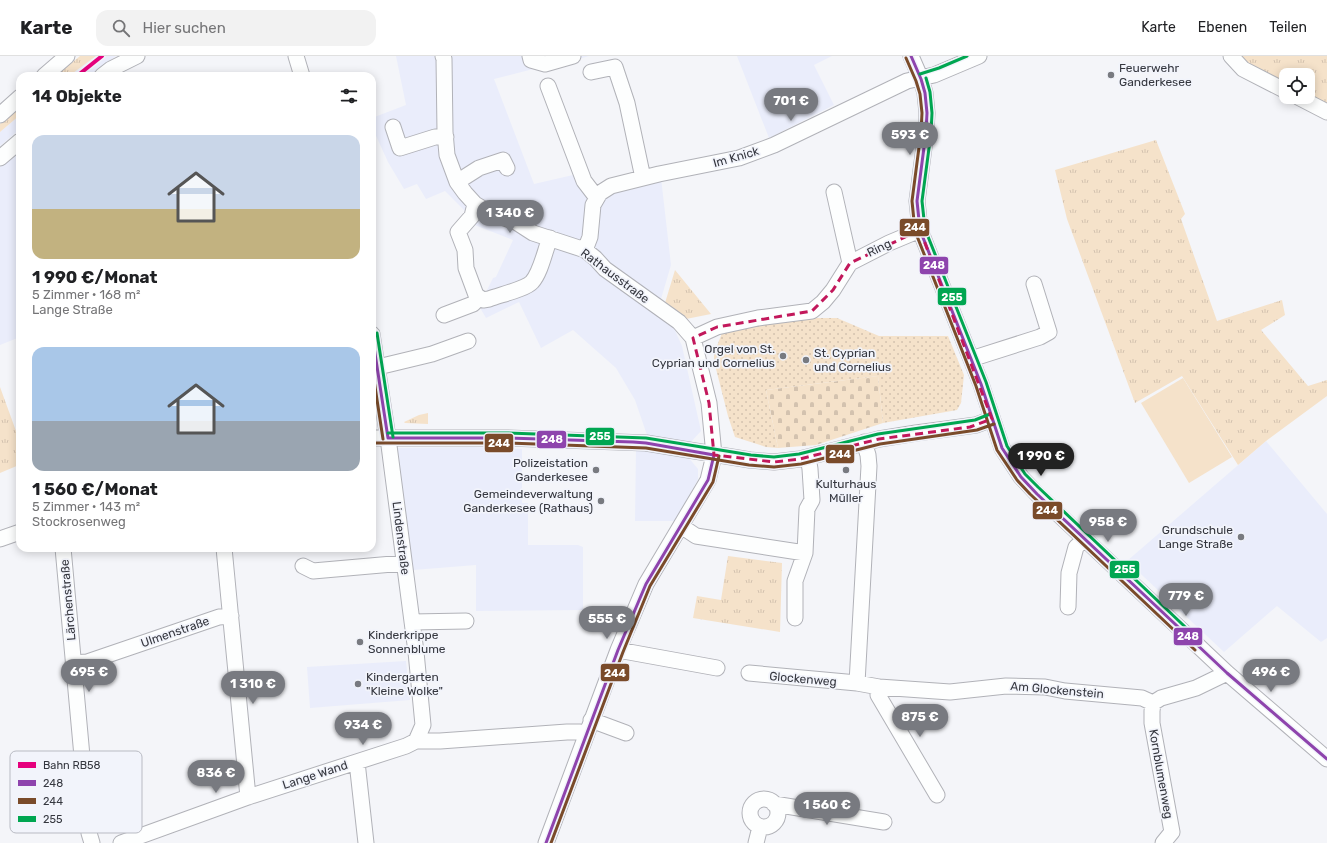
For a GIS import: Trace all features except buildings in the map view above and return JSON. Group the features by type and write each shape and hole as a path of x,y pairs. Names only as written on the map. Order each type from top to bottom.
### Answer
{"street":[{"path":"49,72 67,56"},
{"path":"107,72 136,56"},
{"path":"296,56 301,72"},
{"name":"Rathausstraße","path":"443,56 447,155 457,182 465,194 475,204 490,213 516,222 533,233 585,250 605,269 679,322 693,338"},
{"path":"530,56 531,60 545,64 573,56"},
{"path":"911,56 921,78 925,93 927,113 917,201 920,230 971,359 1002,448 1021,476 1037,494 1227,674 1327,759"},
{"name":"Im Knick","path":"597,198 611,186 659,174 740,158 774,145 907,82 940,73 979,56"},
{"path":"1231,56 1243,69 1279,87"},
{"path":"591,72 615,67 629,110 643,178"},
{"path":"548,86 584,181 597,198 593,205 590,237 585,250"},
{"path":"0,115 16,101"},
{"path":"1312,104 1327,112"},
{"path":"393,127 400,148 434,137 446,137"},
{"path":"0,158 16,144"},
{"path":"457,182 479,168 502,160 507,168"},
{"path":"546,843 588,727 646,584 708,480 714,454 709,403 693,338 704,332 758,318 812,311 824,302 850,263 834,192"},
{"path":"475,204 472,216 458,232 465,250 466,268 469,277 476,295 483,300 490,299 526,286 532,282 537,273 550,238"},
{"name":"Ring","path":"850,263 889,243 920,230"},
{"path":"971,359 1040,337 1049,332 1034,284"},
{"path":"444,315 473,304 479,298"},
{"path":"378,367 432,354 468,341"},
{"name":"Lindenstraße","path":"376,356 412,622 423,726 416,741"},
{"path":"376,438 514,438 633,442 750,460 774,462 808,457 864,442 916,433 970,427 992,419"},
{"path":"857,683 869,466 864,442"},
{"path":"795,618 795,581 805,553 807,509 812,500 808,457"},
{"path":"681,526 696,536 805,553"},
{"path":"0,539 16,533"},
{"path":"1068,607 1069,573 1076,547 1085,539"},
{"name":"Lärchenstraße","path":"63,552 81,751"},
{"path":"224,552 248,797"},
{"path":"303,566 313,571 404,563"},
{"name":"Ulmenstraße","path":"73,663 87,662 219,617 231,616"},
{"path":"412,622 466,621"},
{"path":"618,650 717,668"},
{"name":"Glockenweg","path":"749,673 857,683"},
{"path":"1153,703 1161,698 1196,688 1227,674"},
{"name":"Am Glockenstein","path":"857,683 879,687 950,692 1006,686 1045,688 1142,698 1153,703"},
{"path":"879,687 878,695 937,795"},
{"name":"Kornblumenweg","path":"1153,703 1152,723 1172,832 1163,843"},
{"name":"Lange Wand","path":"120,843 248,797 358,762 406,746 416,741 440,741 579,732 588,727 626,733"},
{"path":"358,762 366,843"},
{"path":"774,804 778,812 776,821 769,827 760,827 752,821 750,817 753,804 761,799 766,799 774,804 884,822"},
{"path":"756,843 760,827"},
{"name":"Lärchenstraße","path":"89,833 92,843"}],"highlighted area":[{"path":"920,230 992,419 970,427 879,439 800,459 774,462 714,455 709,403 693,338 717,327 812,311 833,290 850,263"}],"shaded area":[{"path":"96,56 116,56 94,72 74,72"},
{"path":"396,56 589,56 545,69 537,68 494,79 534,184 573,175 580,183 597,189 660,169 671,265 661,299 682,346 701,431 690,443 688,457 698,469 698,479 676,521 635,521 636,449 648,438 635,400 616,368 573,330 541,348 519,302 486,318 479,306 493,278 496,277 513,240 472,224 468,214 445,191 426,199 417,184 404,189 388,162 376,136 376,116 406,105"},
{"path":"737,56 832,56 814,65 834,105 769,138"},
{"path":"16,118 16,132 0,146 0,132"},
{"path":"16,153 16,339 0,345 0,167"},
{"name":"Grundschule Lange Straße","path":"1266,441 1327,514 1327,638 1321,642 1277,606 1224,652 1127,561"},
{"path":"474,447 522,449 522,503 528,503 528,545 578,545 583,547 583,610 476,611 476,565 413,570 397,448"},
{"name":"Kindergarten \"Kleine Wolke\"","path":"406,661 410,700 310,708 307,667"}],"green space":[{"path":"80,56 96,56 74,72 61,72"},
{"path":"1241,56 1327,56 1327,105 1315,99 1315,68 1279,68 1279,80 1250,65"},
{"path":"16,110 16,118 0,132 0,124"},
{"path":"1156,140 1185,214 1181,219 1217,321 1282,300 1285,315 1261,330 1308,386 1327,380 1327,396 1266,441 1238,465 1182,376 1135,403 1067,219 1055,170"},
{"path":"675,270 711,314 681,320 665,303"},
{"path":"816,318 837,318 879,336 948,336 964,375 961,403 957,410 883,423 878,376 766,390 778,448 766,447 735,437 714,361 714,354 722,333 759,324"},
{"path":"878,376 883,423 816,445 778,448 766,390"},
{"path":"1183,378 1232,457 1189,483 1141,403"},
{"path":"0,387 16,431 16,466 0,473"},
{"path":"428,413 428,424 404,422 419,415"},
{"path":"728,556 782,563 780,632 693,618 697,596 721,600"}],"rail line":[{"name":"RB58","path":"82,72 102,56"}],"transit line":[{"name":"248","path":"911,56 921,79 925,93 927,113 917,201 920,230 981,384 1002,448 1021,477 1037,494 1227,673 1327,759"},
{"name":"255","path":"920,74 967,56"},
{"name":"244","path":"906,58 920,94 922,113 912,201 915,231 976,386 997,450 1017,480 1030,494 1195,650"},
{"name":"255","path":"926,78 930,92 932,113 931,133 922,201 925,229 986,382 1007,446 1025,474 1201,642"},
{"name":"255","path":"377,333 393,437"},
{"name":"248","path":"376,360 388,438"},
{"name":"244","path":"376,393 383,439"},
{"name":"255","path":"388,433 508,433 646,438 751,455 774,457 799,454 878,434 975,420 990,414"},
{"name":"244","path":"376,443 508,443 646,448 749,465 774,467 801,464 880,444 977,430 994,424"},
{"name":"248","path":"388,438 508,438 633,442 714,455"},
{"name":"248","path":"546,843 618,650 646,584 708,480 714,455"},
{"name":"244","path":"551,843 623,652 650,586 713,482 719,456"}],"place":[{"name":"Feuerwehr Ganderkesee","path":"1111,75"},
{"name":"Orgel von St. Cyprian und Cornelius","path":"783,356"},
{"name":"St. Cyprian und Cornelius","path":"806,360"},
{"name":"Polizeistation Ganderkesee","path":"596,470"},
{"name":"Kulturhaus Müller","path":"846,470"},
{"name":"Gemeindeverwaltung Ganderkesee (Rathaus)","path":"601,501"},
{"name":"Grundschule Lange Straße","path":"1241,537"},
{"name":"Kinderkrippe Sonnenblume","path":"360,642"},
{"name":"Kindergarten \"Kleine Wolke\"","path":"358,684"}]}
